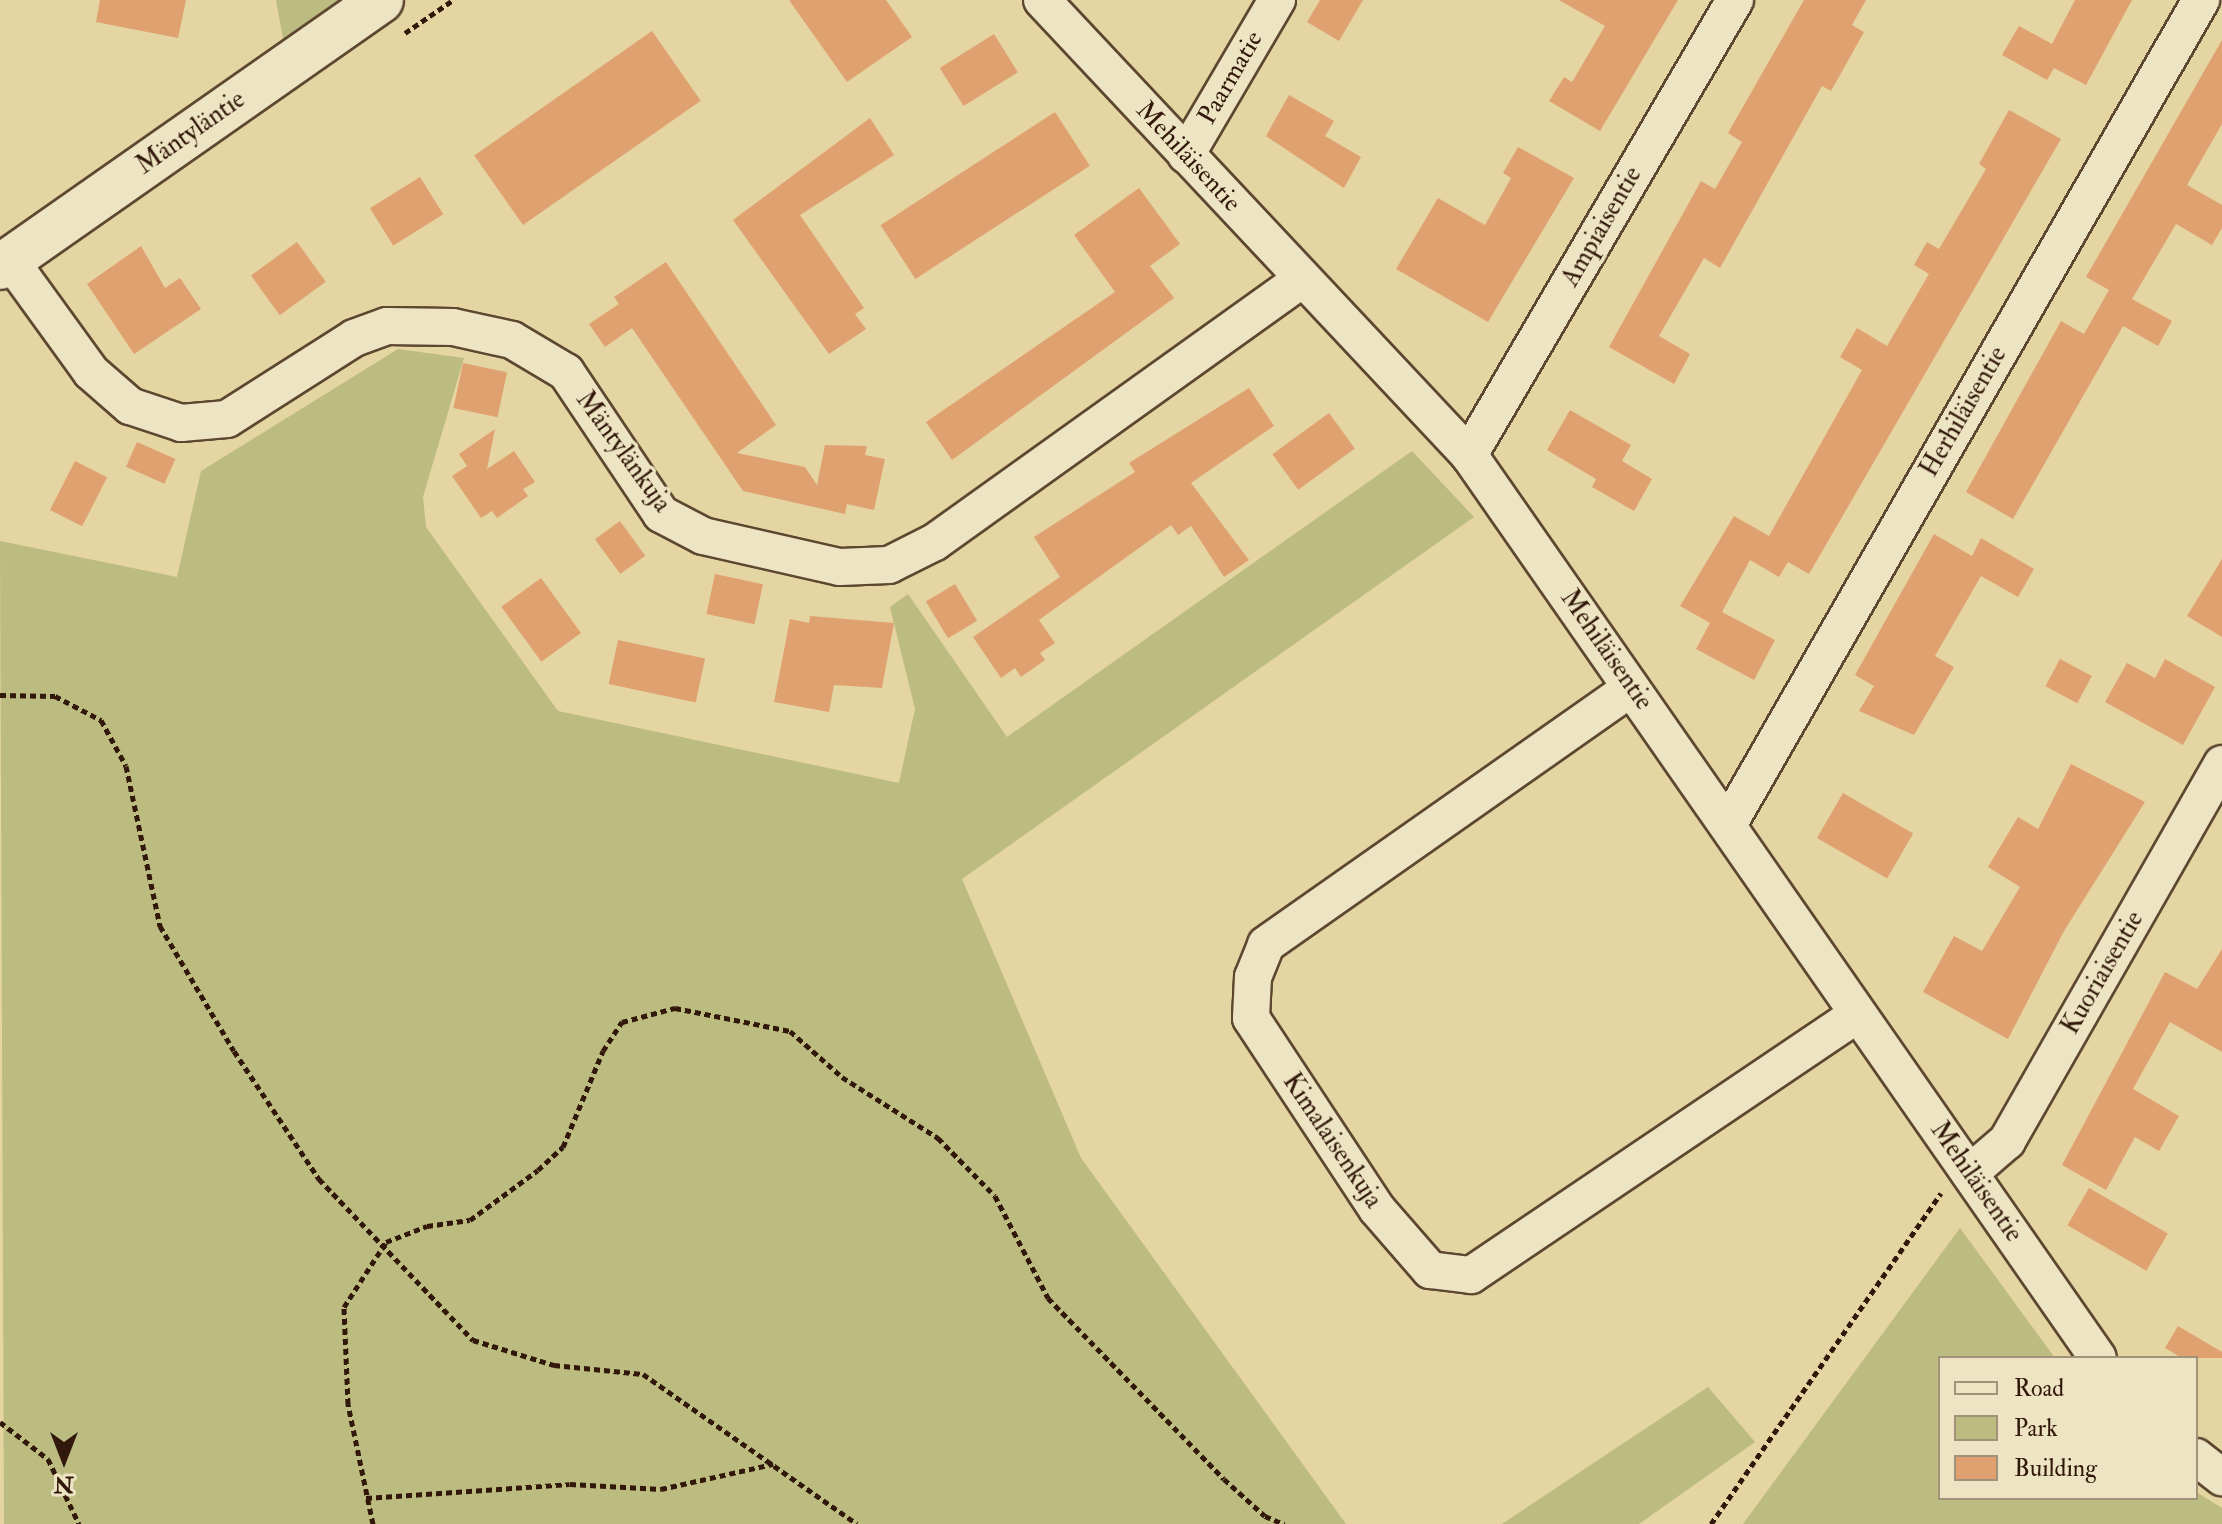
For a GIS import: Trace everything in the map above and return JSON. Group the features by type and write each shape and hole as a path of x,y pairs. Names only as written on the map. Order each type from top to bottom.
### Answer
{"street":[{"name":"Mäntyläntie","path":"5,263 381,0"},
{"name":"Mehiläisentie","path":"1042,0 1469,455 2097,1356"},
{"name":"Paarmatie","path":"1186,155 1277,0"},
{"name":"Ampiaisentie","path":"1469,455 1735,0"},
{"name":"Herhiläisentie","path":"1728,825 2201,0"},
{"name":"Mäntylänkuja","path":"5,263 91,372 130,406 181,423 227,419 354,338 387,326 453,327 512,340 566,372 661,514 703,536 840,567 889,565 935,542 1302,279"},
{"name":"Kimalaisenkuja","path":"1631,688 1266,945 1253,977 1251,1018 1377,1209 1430,1270 1471,1275 1857,1015"},
{"name":"Kuoriaisentie","path":"1971,1172 2007,1141 2222,764"},
{"path":"2198,1459 2222,1477"}],"path":[{"path":"0,695 55,696 101,720 126,766 160,926 319,1179 386,1242 473,1340 554,1365 643,1374 857,1524"},
{"path":"373,1524 340,1337 344,1307 386,1242 427,1226 470,1220 506,1199 547,1162 563,1147 603,1051 622,1022 675,1008 790,1031 842,1077 938,1138 995,1196 1048,1298 1224,1479 1265,1516 1284,1524"},
{"path":"1711,1524 1951,1179 1971,1172"},
{"path":"0,1422 48,1459 79,1524"},
{"path":"366,1498 570,1484 661,1489 773,1464"}],"green space":[{"path":"276,0 342,0 283,39"},
{"path":"398,349 464,358 423,497 426,527 558,711 899,783 915,709 890,607 908,594 1007,737 1412,451 1474,517 962,879 1081,1158 1346,1524 4,1524 0,541 177,577 201,471"},
{"path":"1960,1228 2054,1356 1938,1356 1938,1500 2198,1500 2198,1493 2222,1508 2222,1524 1743,1524"},
{"path":"1708,1387 1755,1442 1639,1524 1502,1524"}],"building":[{"path":"100,0 186,0 178,38 96,22"},
{"path":"789,0 886,0 912,37 847,82"},
{"path":"1320,0 1363,0 1339,41 1307,22"},
{"path":"1559,0 1678,0 1600,131 1549,101 1564,77 1572,82 1605,26"},
{"path":"1804,0 1866,0 1852,25 1864,32 1831,91 1822,86 1720,268 1704,258 1659,336 1690,354 1674,384 1609,347 1701,181 1715,189 1742,142 1728,133"},
{"path":"2075,0 2132,0 2086,85 2054,68 2047,80 2002,55 2019,26 2052,44"},
{"path":"652,31 701,101 523,225 474,155"},
{"path":"994,34 1018,72 964,106 940,68"},
{"path":"2222,40 2222,124 2187,185 2222,205 2222,228 2212,245 2176,224 2132,299 2172,321 2158,346 2123,326 2013,519 1966,492 2061,321 2084,334 2109,290 2086,277"},
{"path":"1289,95 1334,121 1325,136 1361,157 1344,188 1266,136"},
{"path":"2009,110 2061,139 1809,574 1788,562 1779,577 1750,560 1722,612 1775,640 1754,680 1696,649 1710,623 1680,606 1734,516 1769,536 1862,370 1840,357 1857,328 1887,346 1929,274 1914,265 1927,242 1939,249 1986,169 1979,164"},
{"path":"1055,112 1090,166 915,279 881,225"},
{"path":"870,118 894,155 800,215 864,308 855,314 866,329 829,354 733,220"},
{"path":"1518,147 1574,178 1488,322 1396,269 1438,198 1485,225 1511,178 1503,173"},
{"path":"420,177 443,214 393,246 370,208"},
{"path":"1139,188 1180,244 1150,266 1174,298 952,460 926,422 1115,292 1074,235"},
{"path":"297,242 326,282 280,315 251,276"},
{"path":"141,246 165,288 180,278 201,309 134,354 87,284"},
{"path":"666,262 776,425 737,453 805,467 817,485 825,445 867,446 865,455 885,459 874,510 847,504 845,514 743,491 632,328 605,347 589,324 619,304 614,297"},
{"path":"463,363 507,372 497,417 453,408"},
{"path":"1249,388 1274,426 1191,483 1249,560 1224,577 1191,526 1178,535 1171,525 1039,620 1055,643 1040,653 1045,660 1021,677 1015,668 1001,678 973,637 1060,577 1034,537 1135,472 1129,463"},
{"path":"1570,410 1631,445 1622,461 1652,479 1634,511 1592,487 1596,479 1547,450"},
{"path":"1329,413 1355,449 1298,490 1272,454"},
{"path":"495,429 487,469 514,451 535,482 523,489 528,496 497,518 492,511 481,518 452,476 467,466 459,454"},
{"path":"137,442 175,459 164,484 126,467"},
{"path":"75,461 107,477 82,526 50,510"},
{"path":"620,521 645,556 620,574 595,539"},
{"path":"1934,534 1972,556 1981,538 2034,569 2018,597 1981,576 1935,656 1954,667 1914,735 1859,711 1874,686 1855,675"},
{"path":"2222,559 2222,637 2187,616"},
{"path":"715,574 763,584 754,624 706,614"},
{"path":"541,578 581,633 541,662 501,607"},
{"path":"955,584 977,621 948,638 926,602"},
{"path":"810,616 894,623 882,688 834,685 829,712 774,702 790,619 809,623"},
{"path":"618,640 705,659 696,703 609,684"},
{"path":"2060,659 2092,676 2077,703 2045,686"},
{"path":"2165,659 2215,687 2183,745 2105,702 2127,663 2155,678"},
{"path":"2071,764 2145,802 2064,931 2008,1039 1923,992 1954,936 1982,951 2020,887 1988,867 2018,817 2038,829"},
{"path":"1843,793 1913,834 1887,879 1817,838"},
{"path":"2222,949 2222,1052 2170,1022 2133,1089 2179,1116 2159,1151 2135,1137 2106,1190 2062,1165 2165,972 2197,989"},
{"path":"2089,1188 2168,1234 2146,1271 2068,1225"},
{"path":"2178,1326 2222,1352 2222,1358 2179,1356 2165,1348"}]}
